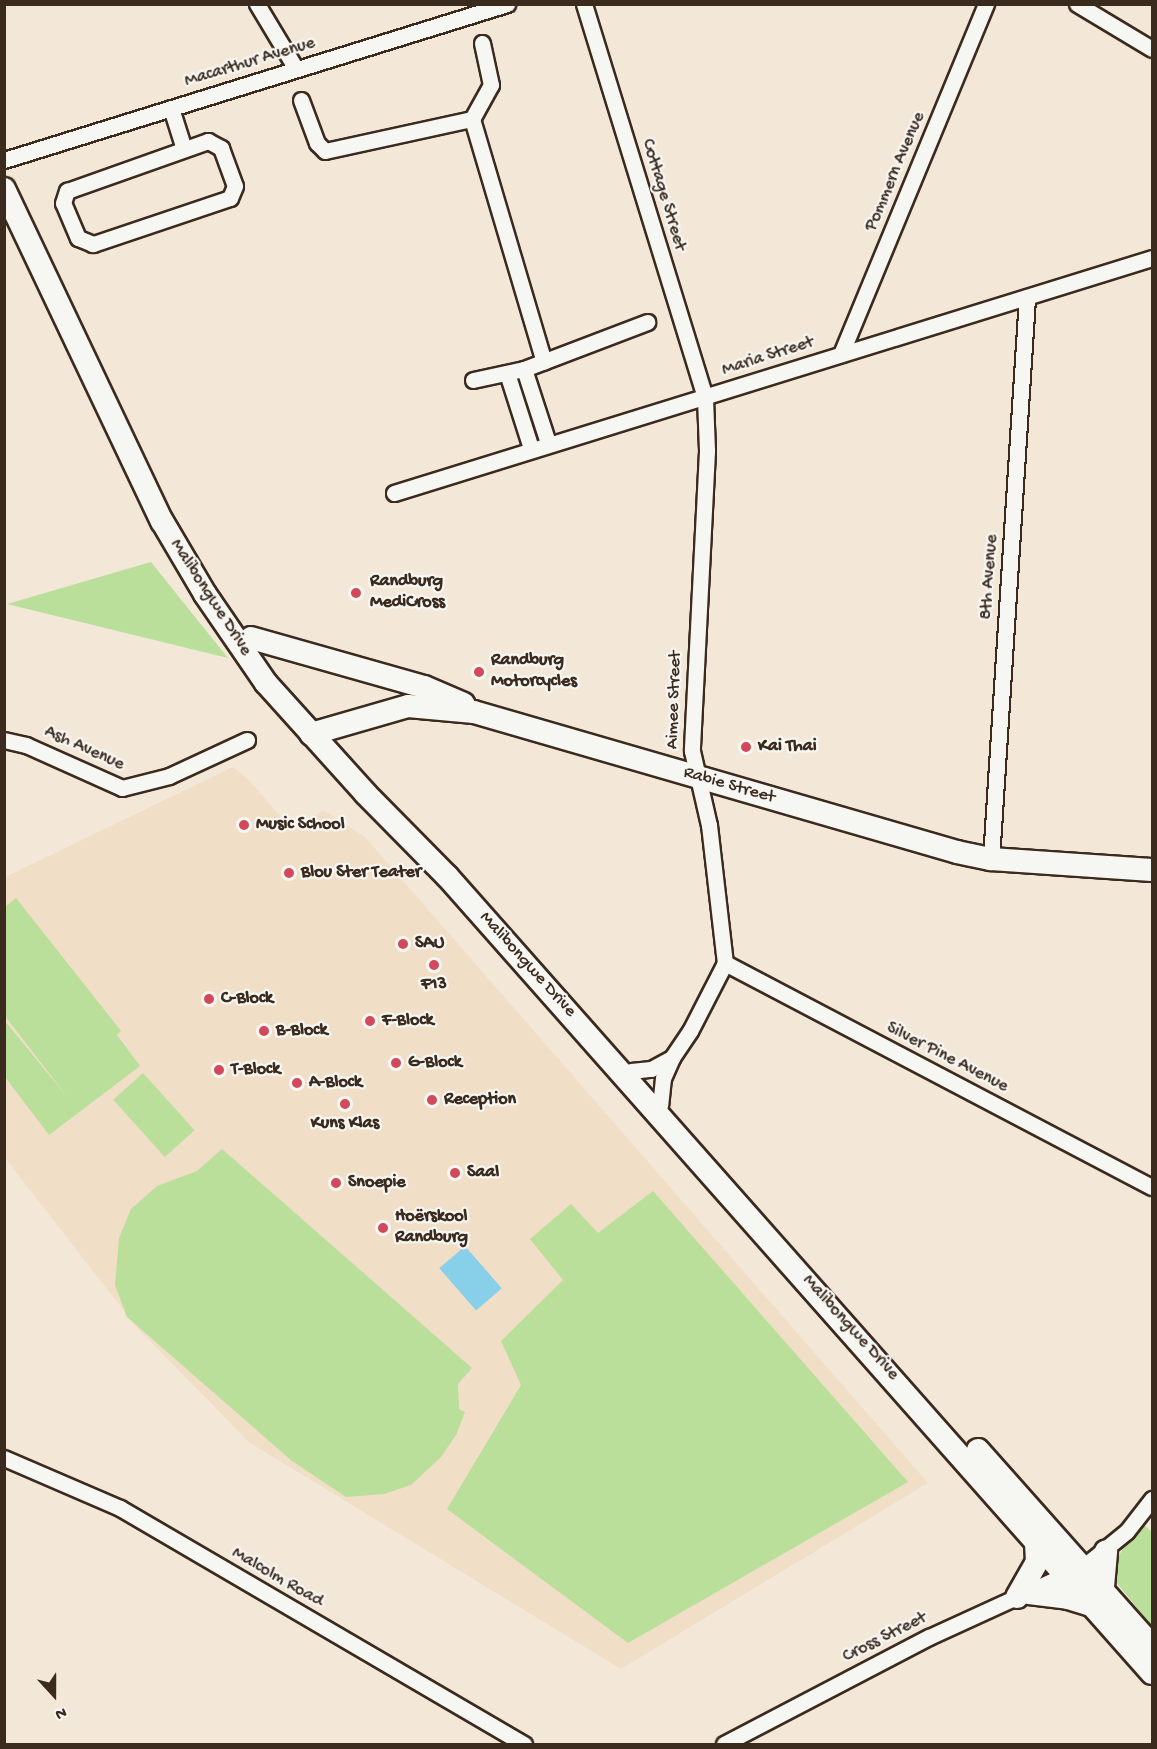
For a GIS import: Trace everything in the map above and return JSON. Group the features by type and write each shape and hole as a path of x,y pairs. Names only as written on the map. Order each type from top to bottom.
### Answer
{"main road":[{"name":"Malibongwe Drive","path":"4,170 172,511 251,638 318,732 1036,1542 1076,1570"},
{"name":"Malibongwe Drive","path":"4,189 115,429 172,540 260,675 318,732 631,1071 1076,1570 1099,1597 1152,1673"},
{"path":"251,638 424,687 454,697 474,712"},
{"name":"Rabie Street","path":"318,732 408,706 474,712 991,859 1152,870"},
{"path":"1036,1542 1037,1562 1023,1595 1068,1598 1099,1597 1106,1551"},
{"name":"Malibongwe Drive","path":"1099,1597 1152,1646"}],"street":[{"path":"257,4 296,69"},
{"name":"Macarthur Avenue","path":"4,160 507,4"},
{"name":"Cottage Street","path":"584,4 705,398"},
{"name":"Pommern Avenue","path":"841,354 986,4"},
{"path":"1077,4 1152,49"},
{"path":"482,43 491,85 472,119 544,362"},
{"path":"301,100 317,143 325,151 472,119"},
{"path":"171,108 184,149"},
{"path":"208,141 219,146 236,186 234,194 222,202 93,244 78,238 63,203 67,191 184,149 208,141"},
{"name":"Maria Street","path":"394,493 531,448 705,398 1152,258"},
{"name":"8th Avenue","path":"991,859 1027,297"},
{"path":"473,380 524,369 647,322"},
{"path":"524,369 548,443"},
{"path":"507,373 531,448"},
{"name":"Aimee Street","path":"705,398 707,451 692,738 697,777 709,825 725,963"},
{"name":"Ash Avenue","path":"4,740 26,745 122,788 169,776 246,740"},
{"path":"660,1105 663,1078 672,1058 690,1032 725,963"},
{"name":"Silver Pine Avenue","path":"725,963 1152,1187"},
{"path":"631,1071 651,1069 672,1058"},
{"name":"Malcolm Road","path":"4,1458 120,1508 524,1744"},
{"name":"Cross Street","path":"724,1744 929,1637 1076,1570 1106,1551 1152,1499"}],"shaded area":[{"name":"Hoërskool Randburg","path":"233,767 248,779 293,831 323,810 365,837 928,1483 621,1669 250,1443 138,1329 5,1158 5,877"}],"green space":[{"path":"151,562 228,658 7,604"},
{"path":"16,898 121,1031 117,1035 140,1066 49,1135 5,1077 5,1021 68,1098 5,1016 5,907"},
{"path":"143,1073 195,1130 165,1157 113,1100"},
{"path":"222,1149 472,1368 458,1384 459,1409 465,1412 456,1435 441,1457 411,1485 384,1494 346,1497 292,1461 127,1317 115,1285 119,1238 131,1209 157,1186 197,1171"},
{"path":"653,1191 908,1482 628,1643 447,1509 521,1385 501,1341 563,1280 530,1239 571,1204 598,1233"},
{"path":"1139,1520 1152,1532 1152,1626 1116,1582 1113,1566"}],"water":[{"path":"465,1246 502,1288 476,1311 439,1268"}],"place":[{"name":"Randburg MediCross","path":"356,593"},
{"name":"Randburg Motorcycles","path":"479,672"},
{"name":"Kai Thai","path":"746,747"},
{"name":"Music School","path":"244,825"},
{"name":"Blou Ster Teater","path":"289,873"},
{"name":"SAU","path":"403,944"},
{"name":"F13","path":"434,965"},
{"name":"C-Block","path":"209,999"},
{"name":"F-Block","path":"370,1021"},
{"name":"B-Block","path":"264,1031"},
{"name":"G-Block","path":"396,1063"},
{"name":"T-Block","path":"219,1070"},
{"name":"A-Block","path":"297,1083"},
{"name":"Reception","path":"432,1100"},
{"name":"Kuns Klas","path":"345,1104"},
{"name":"Saal","path":"455,1173"},
{"name":"Snoepie","path":"336,1183"},
{"name":"Hoërskool Randburg","path":"383,1228"}]}
